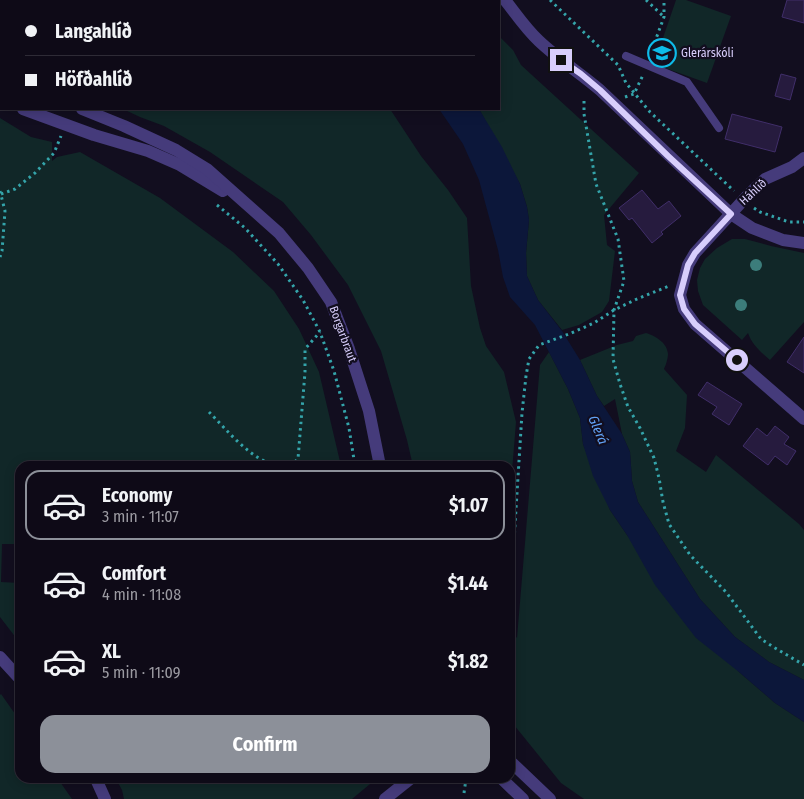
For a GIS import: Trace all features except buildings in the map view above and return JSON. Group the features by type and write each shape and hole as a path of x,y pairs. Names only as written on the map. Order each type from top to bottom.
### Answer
{"street":[{"path":"505,0 538,40 600,90 731,214 752,228 783,240 804,243"},
{"name":"Borgarbraut","path":"26,110 94,135 148,151 180,165 244,202"},
{"name":"Borgarbraut","path":"84,110 176,150 207,169 279,233 308,268 331,302 349,348 369,411 379,461"},
{"name":"Háhlíð","path":"683,280 688,265 695,253 743,200 765,179 792,168 804,158"},
{"path":"683,280 680,295 684,309 695,324 804,419"},
{"path":"0,657 15,674"},
{"path":"515,766 550,799"},
{"path":"98,783 105,799"},
{"path":"385,799 405,783"},
{"path":"506,783 523,799"}],"lane":[{"path":"626,56 687,82 719,128"}],"path":[{"path":"550,0 618,65 626,83 650,112 743,200 760,212 789,222 804,222"},
{"path":"646,0 664,17 664,0"},
{"path":"584,101 584,114 596,184 618,239 624,281 614,310 613,359 628,407 654,458 669,524 690,555 726,592 761,639 804,665"},
{"path":"0,257 5,211 1,193 15,189 35,173 54,153 61,135 68,135"},
{"path":"216,203 245,228 278,264 303,300 320,332 334,371 349,428 355,461"},
{"path":"515,525 522,413 529,359 540,345 594,323 614,310 683,280"},
{"path":"296,461 298,459 300,440 305,350 320,332"},
{"path":"209,412 257,458 263,461"},
{"path":"464,793 465,783"}],"green space":[{"path":"676,0 686,0 731,16 707,83 654,64"},
{"path":"500,37 513,50 521,65 639,173 604,215 607,245 615,251 609,301 602,312 579,325 562,330 538,300 527,276 526,253 529,220 520,184 480,110 500,110"},
{"path":"125,110 391,110 421,156 467,218 471,286 480,328 486,346 504,372 516,422 513,461 412,461 381,351 348,285 311,235 283,202 210,152 164,126"},
{"path":"0,118 31,137 52,142 52,161 57,157 80,152 160,198 233,252 274,291 299,329 319,372 340,461 15,461 15,544 2,544 1,582 15,583 15,636 0,617"},
{"path":"732,239 745,239 804,253 804,322 770,360 754,345 748,333 742,340 703,305 698,291 697,280 705,259 717,248"},
{"path":"646,333 657,338 665,346 668,356 664,369 687,395 685,428 676,451 706,472 716,455 804,530 804,680 769,662 735,637 700,599 638,502 632,481 630,452 622,434 615,399 604,406 597,396 580,360 617,345 633,341 636,336"},
{"path":"549,352 580,418 583,444 610,510 627,535 739,672 775,703 804,722 804,799 584,799 561,783 515,726 515,635 517,638 540,365"},
{"path":"0,695 15,714 15,783 61,783 72,799 0,799"},
{"path":"118,783 371,783 352,799 124,799"}],"water":[{"name":"Glerá","path":"440,110 480,110 502,147 520,184 527,207 529,220 526,253 527,276 538,300 562,331 580,360 597,396 622,434 630,452 632,481 638,502 700,599 735,637 769,662 804,680 804,722 775,703 696,638 655,585 627,535 610,510 593,476 583,444 580,418 568,389 535,325 510,297 503,277 498,250 479,180 463,144"}],"place":[{"name":"Glerárskóli","path":"662,53"}],"route":[{"path":"561,60 600,90 731,214 695,253 688,265 680,295 684,309 695,324 737,360"}]}
